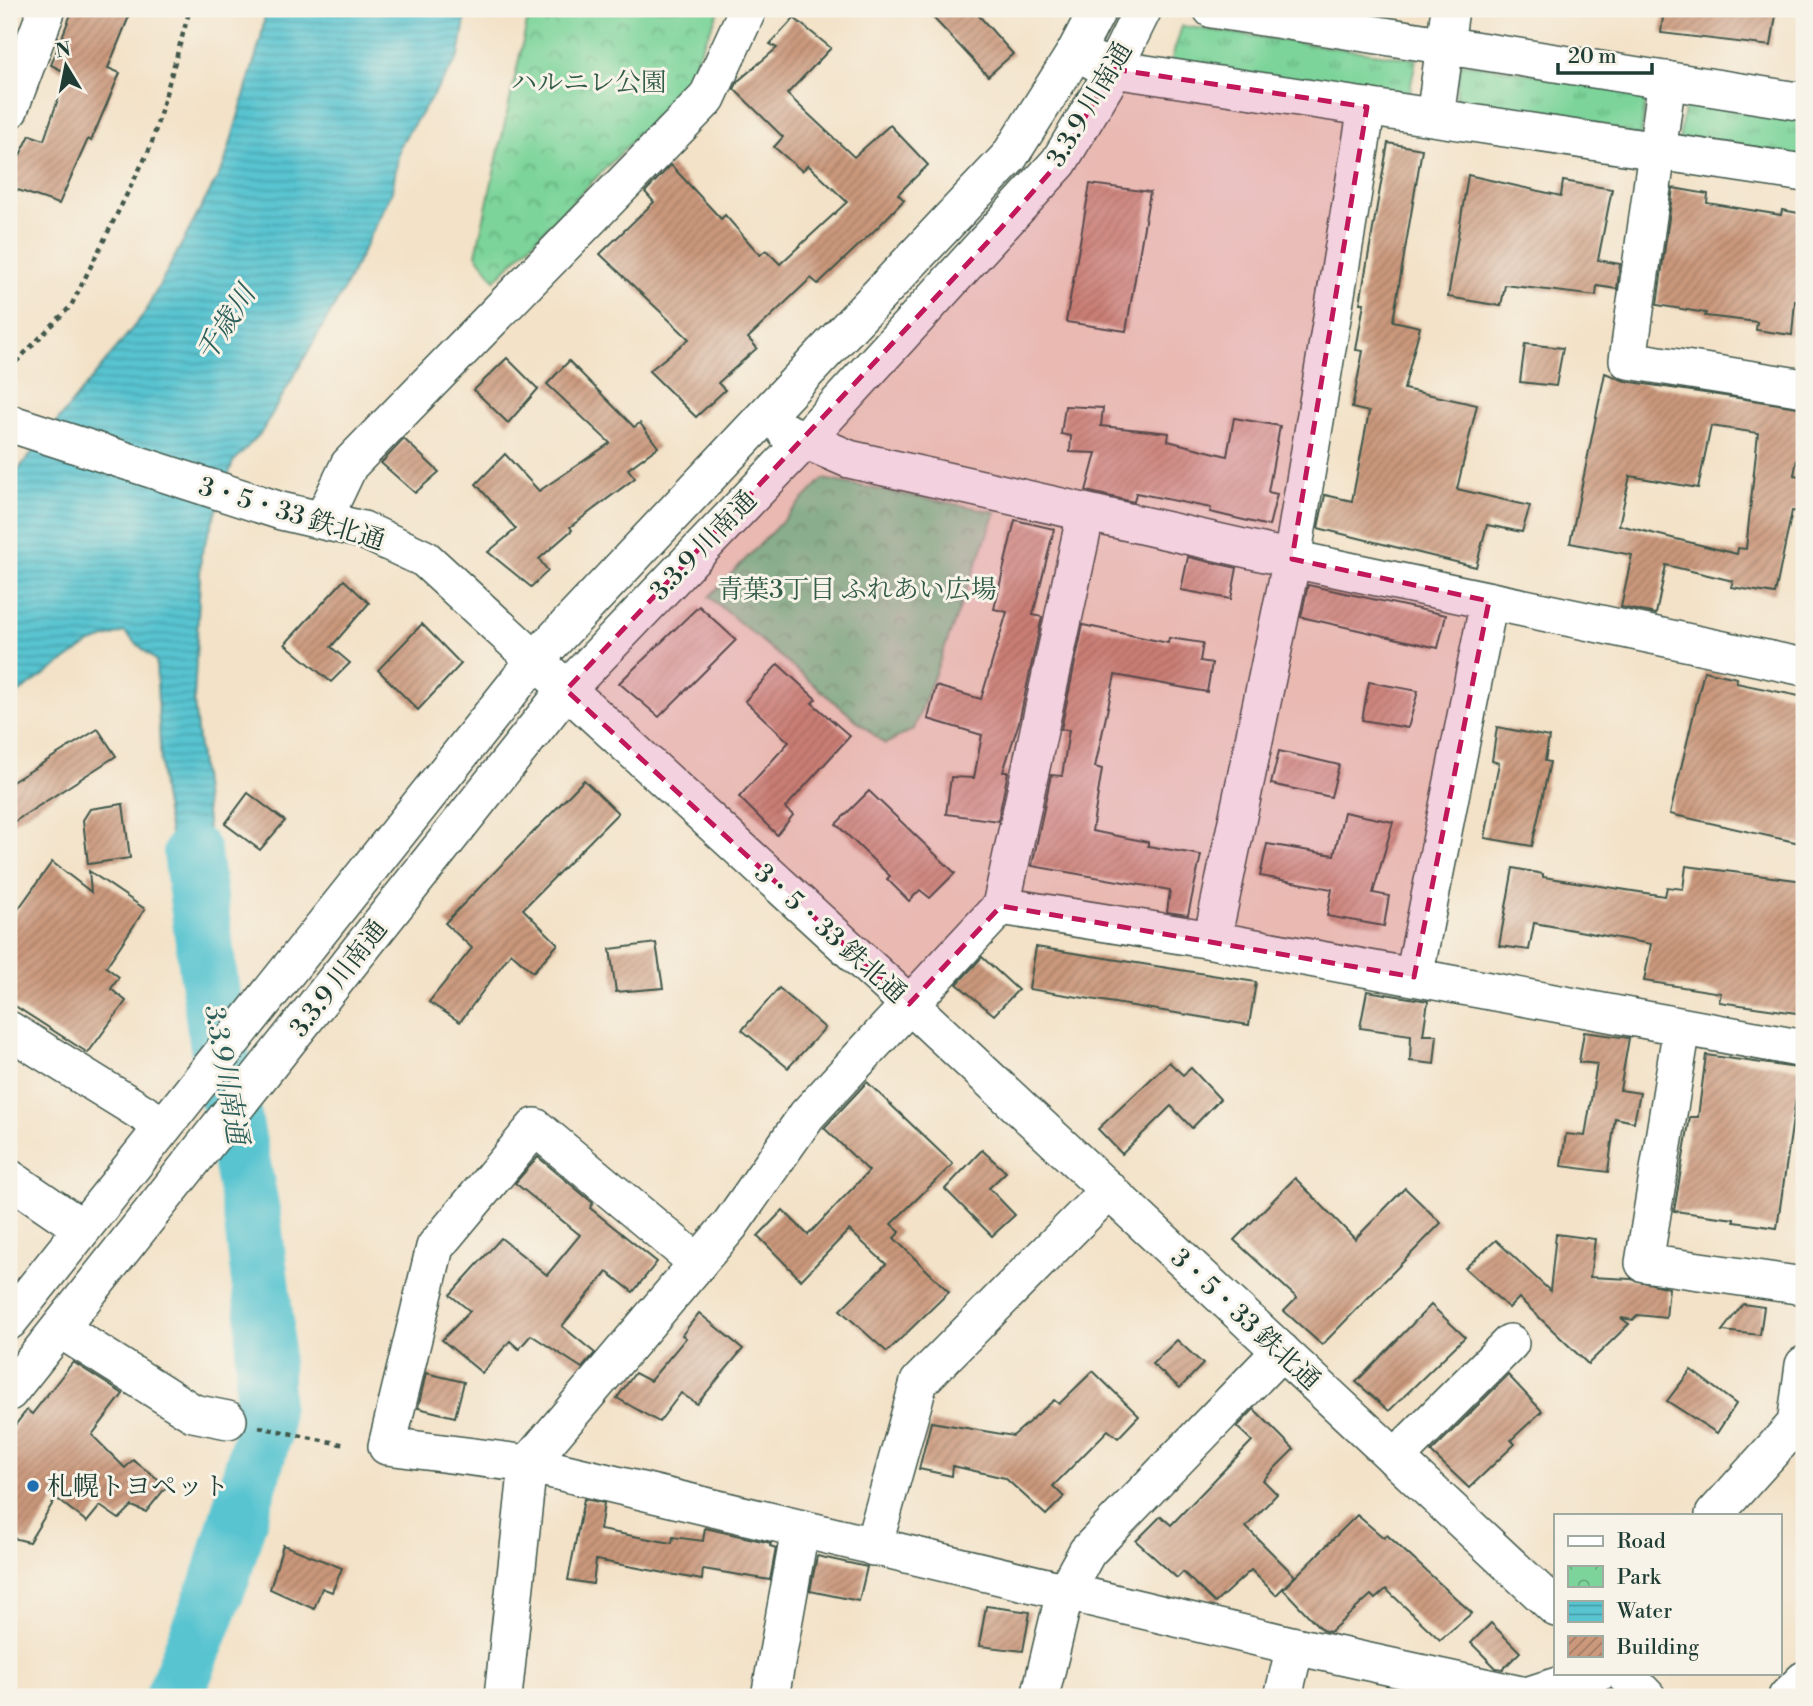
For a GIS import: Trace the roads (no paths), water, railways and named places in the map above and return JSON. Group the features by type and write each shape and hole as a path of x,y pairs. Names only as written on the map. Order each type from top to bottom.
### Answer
{"street":[{"path":"10,99 47,9"},
{"path":"323,520 349,465 707,98 748,9"},
{"name":"3.3.9 川南通","path":"164,1126 536,659 1009,157 1075,53 1098,9"},
{"name":"3.3.9 川南通","path":"60,1329 566,690 806,439 1059,162 1113,69 1143,9"},
{"path":"1212,9 1804,102"},
{"path":"1435,117 1450,9"},
{"path":"1075,53 1113,69 1804,173"},
{"path":"1667,80 1628,360 1804,388"},
{"path":"1212,940 1292,559 1367,107"},
{"path":"759,423 806,439 849,459 1292,559 1804,667"},
{"name":"3・5・33 鉄北通","path":"9,424 281,511 363,530 425,559 909,1004 1554,1606"},
{"path":"503,1697 528,1464 730,1225 807,1115 1001,906 1086,513"},
{"path":"1414,977 1489,600"},
{"path":"1001,906 1212,940 1804,1049"},
{"path":"1682,1027 1644,1263 1804,1286"},
{"path":"9,1030 164,1126 9,1321"},
{"path":"698,1262 535,1127 435,1248 387,1446 528,1464 1295,1646 1526,1696 1575,1685"},
{"path":"9,1178 82,1228"},
{"path":"873,1547 919,1382 1109,1190"},
{"path":"9,1392 60,1329 193,1413 228,1420"},
{"path":"1395,1458 1510,1343"},
{"path":"1040,1697 1065,1592 1087,1552 1281,1351"},
{"path":"1715,1514 1800,1422 1804,1365"},
{"path":"770,1697 800,1530"},
{"path":"1283,1697 1295,1646"},
{"path":"1625,1674 1647,1697"},
{"path":"1787,1697 1804,1680"}],"water":[{"name":"千歳川","path":"266,9 467,9 459,56 400,145 392,192 343,291 261,433 233,462 201,555 194,702 218,922 189,937 162,790 156,661 124,632 91,643 9,699 9,481 144,314 224,165 261,38"}],"waterway":[{"name":"3.3.9川南通","path":"174,1697 222,1574 263,1434 265,1322 252,1216 216,1030 192,853"}],"place":[{"name":"札幌トヨペット","path":"33,1486"}],"park label":[{"name":"ハルニレ公園","path":"589,82"},
{"name":"青葉3丁目 ふれあい広場","path":"857,589"}]}
